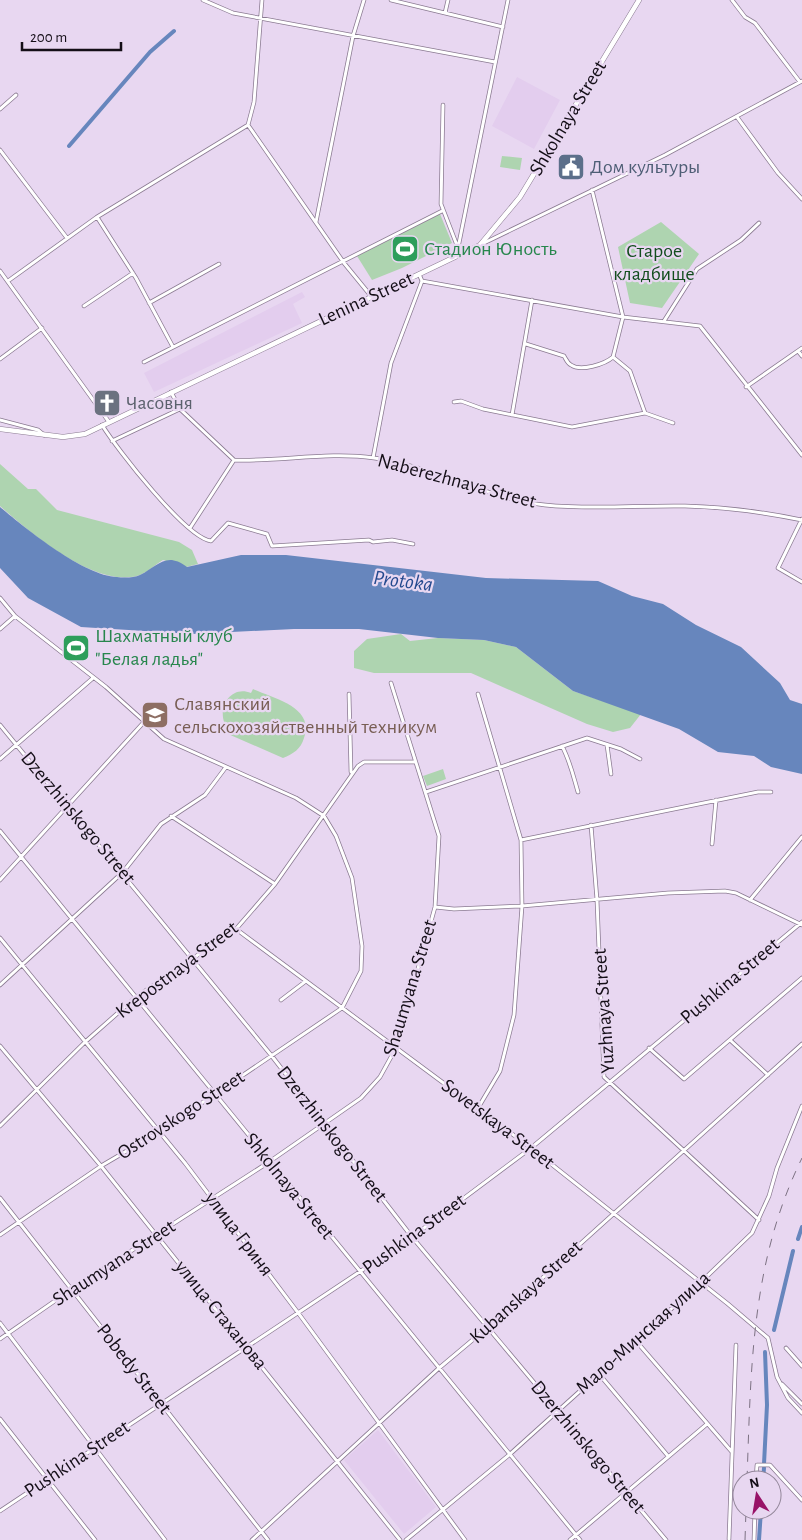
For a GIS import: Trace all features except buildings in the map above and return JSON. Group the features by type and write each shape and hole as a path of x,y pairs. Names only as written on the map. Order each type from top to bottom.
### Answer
{"main road":[{"name":"Shkolnaya Street","path":"480,245 520,196 546,156 639,0"},
{"name":"Lenina Street","path":"0,429 71,437 109,422 480,245"}],"street":[{"path":"203,0 233,13 495,62"},
{"path":"8,281 97,217 248,125 254,102 262,0"},
{"path":"316,222 352,36 364,0"},
{"path":"391,0 503,27"},
{"path":"445,13 448,0"},
{"path":"456,256 508,0"},
{"path":"732,0 745,17 755,22 801,82"},
{"name":"Lenina Street","path":"480,245 737,117 801,82"},
{"path":"0,109 16,95"},
{"path":"443,105 442,211 458,248"},
{"path":"737,117 778,173 802,199"},
{"path":"248,125 344,263 371,296"},
{"path":"0,150 67,238"},
{"path":"592,190 623,317 612,357"},
{"name":"Lenina Street","path":"144,362 247,308 344,263 365,249 442,211"},
{"path":"97,217 133,273 174,347"},
{"path":"664,321 697,269 741,240 750,229 760,223"},
{"path":"492,232 494,238"},
{"path":"149,303 219,264"},
{"path":"0,271 109,422"},
{"path":"84,306 133,273"},
{"path":"418,274 422,281"},
{"path":"422,281 623,317 700,326 710,335 746,387 802,455"},
{"path":"373,458 391,363 422,281"},
{"path":"512,415 526,344 532,300"},
{"path":"0,359 42,328"},
{"path":"526,344 564,356 569,364 576,368 595,364 612,357"},
{"path":"746,387 802,348"},
{"path":"798,351 802,356"},
{"path":"612,357 630,371 644,412"},
{"path":"171,392 180,409 234,460 190,528"},
{"path":"454,402 460,401 512,415 572,427 644,412 673,423"},
{"path":"112,441 180,409"},
{"path":"0,420 38,430 44,435"},
{"path":"102,425 112,441 147,484 190,528 206,541 211,541 228,523 267,534 272,546 369,540 373,542 392,540 413,544"},
{"name":"Naberezhnaya Street","path":"234,460 259,461 327,456 373,458 424,470 519,502 590,508 685,506 726,508 802,519"},
{"path":"802,519 778,568 802,582"},
{"path":"0,598 15,616 93,678 164,740 296,798 324,816"},
{"path":"0,629 15,616"},
{"path":"0,759 93,678"},
{"name":"Shaumyana Street","path":"0,1339 72,1289 269,1162 361,1098 372,1086 396,1048 435,907 439,836 391,683"},
{"path":"349,694 351,772"},
{"path":"478,694 520,840 522,906 514,1015 500,1071 478,1108"},
{"path":"0,880 144,722"},
{"name":"Dzerzhinskogo Street","path":"0,725 193,958 412,1237 666,1540"},
{"path":"426,792 501,769 587,738 640,759"},
{"path":"608,745 611,774"},
{"path":"562,746 573,766 572,773 578,792"},
{"path":"351,772 364,762 415,762"},
{"path":"0,985 123,872 161,824 205,795 226,767"},
{"name":"Krepostnaya Street","path":"0,1126 85,1042 136,997 236,929 275,884 324,816 351,772"},
{"path":"520,840 716,800 758,792 771,792"},
{"path":"712,844 716,800"},
{"path":"171,816 275,884"},
{"name":"Ostrovskogo Street","path":"0,1235 101,1166 159,1132 342,1008 361,971 362,946 352,878 336,836 324,816"},
{"name":"Yuzhnaya Street","path":"591,825 597,900 604,1077 608,1083 759,1220"},
{"name":"Shkolnaya Street","path":"0,831 438,1369 580,1540"},
{"path":"750,900 802,838"},
{"path":"435,907 454,910 668,893 725,891 750,900 801,924"},
{"name":"Pushkina Street","path":"0,1511 94,1446 246,1346 299,1314 412,1237 531,1148 649,1048 801,924"},
{"name":"Sovetskaya Street","path":"236,929 531,1148 614,1212 768,1338 780,1382 788,1398 802,1413"},
{"name":"улица Гриня","path":"0,938 159,1132 212,1200 299,1314 465,1540"},
{"path":"649,1048 684,1079 802,978"},
{"path":"281,1000 306,981"},
{"path":"730,1040 768,1075"},
{"name":"Kubanskaya Street","path":"252,1540 438,1369 488,1327 802,1044"},
{"name":"улица Стаханова","path":"0,1046 101,1166 400,1540"},
{"name":"Мало-Минская улица","path":"406,1540 509,1455 700,1283 752,1233 759,1220 802,1106"},
{"name":"Pobedy Street","path":"0,1198 268,1540"},
{"path":"0,1324 166,1540"},
{"path":"636,1341 732,1453"},
{"path":"729,1539 736,1345"},
{"path":"786,1348 802,1366"},
{"path":"599,1374 668,1456"},
{"path":"780,1382 802,1404"},
{"path":"788,1398 789,1394 792,1394"},
{"path":"0,1419 96,1540"},
{"path":"570,1540 707,1424"},
{"path":"757,1470 757,1465 770,1466 774,1470"},
{"path":"782,1479 802,1500"},
{"path":"754,1540 755,1520"}],"shaded area":[{"path":"517,77 560,100 534,149 492,126"},
{"path":"302,292 305,297 293,304 302,323 154,392 144,373"},
{"path":"378,1430 436,1507 404,1534 344,1460"}],"green space":[{"path":"502,156 522,158 520,170 500,167"},
{"name":"Стадион Юность","path":"440,214 452,243 402,268 372,280 357,256"},
{"name":"Старое кладбище","path":"661,222 699,254 662,308 630,303 618,247"},
{"path":"0,464 28,489 36,489 57,510 179,542 192,550 198,564 186,567 163,560 140,575 120,577 101,574 82,566 45,543 0,506"},
{"path":"401,634 410,641 438,638 484,640 516,647 573,691 641,714 630,728 613,732 587,724 471,673 374,673 354,668 354,651 367,639"},
{"path":"253,689 291,706 304,719 306,727 303,742 290,755 283,758 228,734 229,730 223,716 226,702 236,693 243,691 251,693"},
{"path":"443,769 446,779 427,786 423,776"}],"water":[{"name":"Protoka","path":"0,507 24,527 72,560 104,575 119,577 138,576 157,564 168,560 180,562 187,567 241,555 286,555 486,578 598,581 632,596 663,604 696,625 741,647 780,683 790,700 802,704 802,774 771,767 754,756 718,752 679,729 573,691 516,647 484,640 438,638 359,629 294,629 192,634 81,627 28,598 0,568"}],"waterway":[{"path":"69,146 150,52 174,31"},
{"path":"798,1239 802,1227"},
{"path":"774,1330 793,1251"},
{"path":"764,1464 767,1405 765,1352"},
{"path":"759,1540 760,1520"}],"railway":[{"path":"747,1470 753,1356 763,1276 772,1236 785,1197 802,1158"},
{"path":"745,1540 746,1520"}],"place":[{"name":"Дом культуры","path":"571,167"},
{"name":"Стадион Юность","path":"405,249"},
{"name":"Часовня","path":"107,403"},
{"name":"Шахматный клуб \"Белая ладья\"","path":"76,648"},
{"name":"Славянский сельскохозяйственный техникум","path":"155,715"}]}
